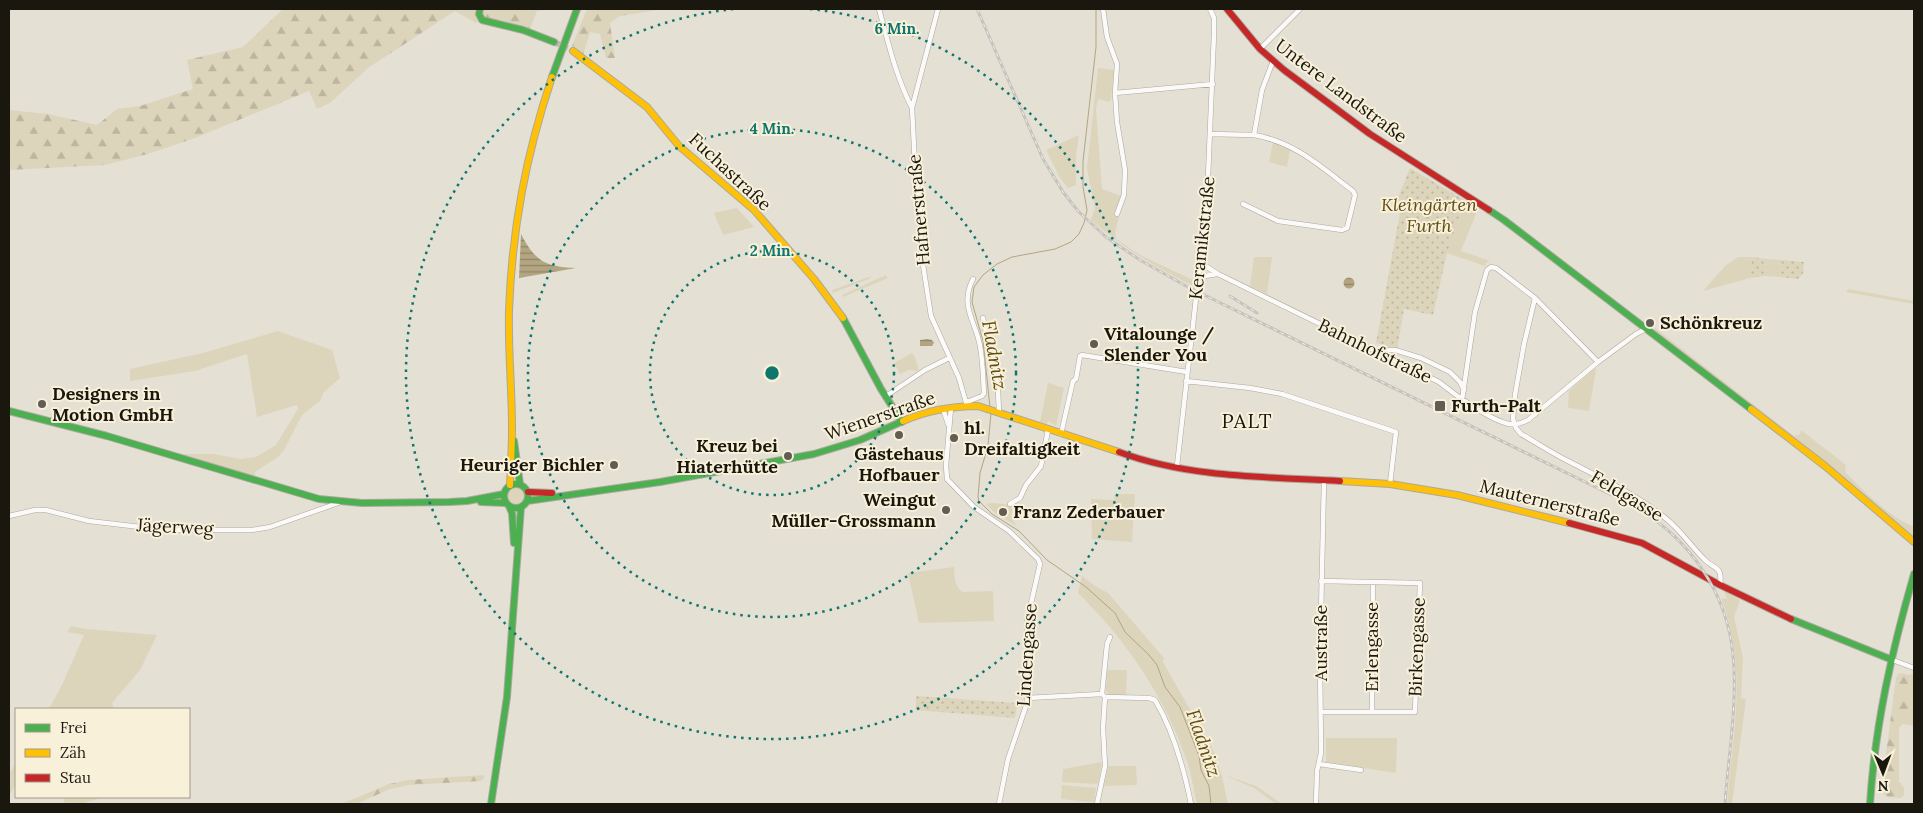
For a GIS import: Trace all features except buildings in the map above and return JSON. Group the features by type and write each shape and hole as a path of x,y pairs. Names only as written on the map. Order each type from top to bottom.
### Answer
{"street":[{"path":"480,9 479,14 482,20 523,30 554,42"},
{"path":"510,485 512,428 509,312 512,258 518,212 530,151 540,114 554,68 577,9"},
{"path":"878,9 896,71 912,108"},
{"name":"Hafnerstraße","path":"938,9 912,108 915,166 920,207 921,252 931,316 959,378 967,404"},
{"path":"1103,9 1107,38 1117,64 1115,93 1117,122 1125,170 1124,195 1117,214"},
{"name":"Keramikstraße","path":"1177,466 1207,195 1214,24 1210,9"},
{"name":"Untere Landstraße","path":"1227,9 1260,49 1273,61 1370,134 1504,220 1825,466 1914,542"},
{"path":"1260,49 1300,9"},
{"name":"Fuchastraße","path":"572,51 597,68 656,116 679,146 754,210 814,280 848,324 902,422"},
{"path":"1254,134 1262,90 1273,61"},
{"path":"1115,93 1213,84"},
{"path":"1210,134 1254,134 1292,146 1353,191 1355,195 1347,228 1342,230 1278,221 1243,204"},
{"name":"Bahnhofstraße","path":"1201,258 1204,264 1218,274 1439,382 1462,400 1504,422 1514,424"},
{"path":"1462,400 1475,312 1487,270 1490,267 1496,268 1535,298 1598,362"},
{"path":"1198,282 1205,276 1218,274"},
{"path":"967,404 984,393 980,348 967,306 969,286 973,279"},
{"path":"1535,298 1519,368 1514,403 1514,424 1528,420 1598,362 1647,328"},
{"path":"983,318 998,390 999,412"},
{"path":"1374,350 1395,350 1421,358 1450,372 1455,376 1464,391"},
{"path":"1061,434 1073,381 1076,379 1080,356 1082,355 1187,372"},
{"path":"886,396 925,370 949,358"},
{"path":"1186,381 1250,388 1282,394 1396,432 1390,484"},
{"name":"Wienerstraße","path":"527,501 660,482 814,454 860,440 919,414 967,404 999,412 1134,458 1177,466"},
{"name":"Lindengasse","path":"952,408 946,465 947,479 974,507 1009,531 1038,559 1040,564 1027,621 1027,698 1008,759 999,804"},
{"name":"Lindengasse","path":"943,409 949,426"},
{"path":"9,411 107,436 319,499 339,502 398,503 467,501 507,504 514,508 521,507 527,501 528,492 520,484 512,428"},
{"name":"Feldgasse","path":"1514,424 1521,434 1565,460 1619,487 1665,518 1690,542 1704,560 1719,570 1721,577 1720,585"},
{"path":"1010,504 1020,498 1026,485 1041,466 1048,430"},
{"name":"Mauternerstraße","path":"1177,466 1219,474 1390,484 1457,495 1626,538 1656,550 1720,585 1797,622 1890,659"},
{"name":"Austraße","path":"1316,804 1317,771 1321,753 1320,660 1324,480"},
{"path":"516,574 513,526 504,494 506,488 510,485 520,484"},
{"name":"Wienerstraße","path":"528,492 586,492"},
{"path":"467,501 504,494"},
{"name":"Jägerweg","path":"9,516 35,510 46,510 89,521 166,530 252,530 270,527 339,502"},
{"path":"491,804 510,685 521,507"},
{"path":"1870,804 1875,742 1890,659 1900,618 1914,574"},
{"path":"1321,581 1373,582"},
{"name":"Birkengasse","path":"1372,712 1415,712 1420,582 1373,582"},
{"name":"Erlengasse","path":"1372,712 1373,582"},
{"path":"1909,590 1914,582"},
{"path":"1097,804 1105,766 1104,695 1107,644 1110,637"},
{"path":"1890,659 1914,668"},
{"path":"1027,698 1104,695 1155,700 1178,754 1191,804"},
{"path":"1321,712 1372,712"},
{"path":"1319,764 1361,770"}],"green space":[{"path":"283,9 475,9 478,21 476,23 455,11 368,68 330,103 317,109 309,91 195,138 148,154 105,165 9,170 9,110 48,114 97,125 117,109 140,106 193,89 187,60 243,47"},
{"path":"484,9 560,9 537,11 530,29 484,18 482,14"},
{"path":"587,9 665,9 620,16 610,23 615,58 606,58 600,34 590,32 583,55 572,46"},
{"path":"1098,68 1114,70 1111,99 1109,102 1098,99 1096,109 1102,189 1121,196 1114,214 1114,216 1119,217 1115,233 1116,239 1142,256 1195,281 1193,286 1140,256 1115,239 1091,220 1095,208 1087,168"},
{"path":"1079,135 1076,156 1076,185 1068,188 1060,178 1046,150"},
{"path":"1273,142 1290,149 1287,167 1269,162"},
{"name":"Kleingärten Furth","path":"1410,168 1466,201 1447,253 1433,315 1404,309 1397,349 1376,343 1401,207 1395,205"},
{"path":"1466,201 1478,209 1461,251 1490,261 1485,266 1447,253"},
{"path":"737,208 754,227 723,235 714,213"},
{"path":"1254,257 1272,257 1267,294 1250,286"},
{"path":"1738,257 1752,257 1750,278 1703,291 1725,266"},
{"path":"1752,257 1766,259 1764,276 1750,278"},
{"path":"1766,259 1782,260 1780,277 1764,276"},
{"path":"1782,260 1804,262 1803,274 1798,279 1780,277"},
{"path":"886,275 888,278 843,297 842,295"},
{"path":"872,276 869,279 833,293 832,290"},
{"path":"1848,289 1914,301 1914,304 1846,292"},
{"path":"1655,328 1794,436 1800,434 1801,430 1846,465 1845,472 1869,495 1895,517 1914,527 1914,537 1798,442 1655,332"},
{"path":"278,331 332,350 340,378 324,392 320,401 302,415 284,450 278,457 255,472 255,476 181,454 213,454 241,459 256,457 276,445 298,409 297,405 257,417 247,354 195,371 130,381 130,369 203,353"},
{"path":"912,353 919,371 909,370 900,374 894,363"},
{"path":"1595,368 1589,411 1568,408 1569,391"},
{"path":"1048,383 1064,388 1056,426 1048,421 1047,424 1040,422"},
{"path":"516,487 522,490 525,496 522,502 516,505 510,502 507,496 510,490"},
{"path":"1115,494 1135,494 1132,542 1092,539 1091,499 1114,500"},
{"path":"986,504 1015,505 1012,516 1018,527 994,512"},
{"path":"954,567 956,584 962,592 993,591 994,621 919,623 908,573"},
{"path":"1082,576 1108,593 1164,658 1163,662 1213,750 1222,776 1228,804 1197,804 1189,767 1169,718 1144,673 1129,652 1113,631 1078,593"},
{"path":"1724,591 1740,600 1734,617 1743,658 1741,698 1746,699 1732,804 1727,804 1735,726 1736,674 1729,623 1721,598 1727,599"},
{"path":"71,626 157,635 140,670 112,703 114,708 50,708 84,635 67,632"},
{"path":"1107,670 1127,670 1126,695 1109,695 1106,691"},
{"path":"1898,674 1914,674 1914,726 1903,724 1899,728 1899,782 1904,788 1904,795 1901,798 1888,797 1881,792 1896,678"},
{"path":"916,696 1017,703 1015,718 916,710"},
{"path":"1326,738 1397,738 1396,773 1326,762"},
{"path":"1102,762 1098,783 1096,784 1062,782 1063,769"},
{"path":"15,764 15,786 9,796 9,775"},
{"path":"1108,766 1136,766 1137,785 1104,786"},
{"path":"483,775 485,777 481,781 409,785 390,789 356,804 341,804 389,784 408,780"},
{"path":"1224,775 1256,786 1282,804 1276,804 1254,788"},
{"path":"1062,785 1096,788 1094,802 1061,799"},
{"path":"63,798 100,798 81,804 65,804"}],"shaded area":[{"path":"521,234 531,251 542,261 556,266 576,268 519,278"},
{"path":"1349,277 1355,283 1349,289 1343,283"},
{"path":"920,340 932,340 934,343 932,346 920,346"}],"waterway":[{"name":"Fladnitz","path":"990,407 983,341 972,302 974,287 983,275 997,264 1012,257 1055,249 1071,242 1079,234 1084,223 1087,210 1083,187 1083,161 1096,47 1096,9"},
{"name":"Fladnitz","path":"991,413 988,446 980,473 979,501 992,514 1019,531 1047,560 1086,587 1115,613 1125,632 1157,665 1165,687 1180,707 1189,730 1199,756 1201,770 1209,786 1211,804"}],"tunnel":[{"path":"554,42 573,51"}],"railway":[{"path":"977,9 1043,159 1063,192 1078,211 1106,237 1140,260 1186,286 1636,507 1673,535 1689,552 1714,589 1723,610 1733,655 1733,710 1725,804"},
{"path":"1230,296 1257,313"}],"traffic: fast":[{"path":"480,9 479,14 482,20 523,30 554,42"},
{"path":"552,77 577,9"},
{"path":"1489,210 1751,409"},
{"path":"843,318 881,389 902,422"},
{"path":"9,411 107,436 319,499 362,503 449,502 467,501 504,494"},
{"path":"527,501 660,482 814,454 860,440 903,421"},
{"path":"514,441 520,484"},
{"path":"511,484 521,484 528,491 528,496 528,501 521,508 511,508 504,501 504,491 511,484"},
{"path":"481,502 506,503"},
{"path":"509,506 512,513 514,543"},
{"path":"491,804 507,697 521,507"},
{"path":"1870,804 1880,717 1914,574"},
{"path":"1791,619 1890,659"}],"traffic: slow":[{"path":"573,51 647,107 679,146 754,210 814,279 843,318"},
{"path":"510,485 512,428 509,311 513,250 528,163 552,77"},
{"path":"903,421 921,414 940,410 978,406 1119,452"},
{"path":"1751,409 1825,466 1914,542"},
{"path":"1340,481 1390,484 1457,495 1569,523"}],"traffic: jam":[{"path":"1227,9 1260,49 1284,70 1370,134 1489,210"},
{"path":"1119,452 1146,461 1200,472 1340,481"},
{"path":"528,492 552,493"},
{"path":"1569,523 1642,543 1720,585 1791,619"}],"place":[{"name":"Schönkreuz","path":"1650,323"},
{"name":"Vitalounge / Slender You","path":"1094,344"},
{"name":"Designers in Motion GmbH","path":"42,404"},
{"name":"Furth-Palt","path":"1440,406"},
{"name":"Gästehaus Hofbauer","path":"899,435"},
{"name":"hl. Dreifaltigkeit","path":"954,438"},
{"name":"Kreuz bei Hiaterhütte","path":"788,456"},
{"name":"Heuriger Bichler","path":"614,465"},
{"name":"Weingut Müller-Grossmann","path":"946,510"},
{"name":"Franz Zederbauer","path":"1003,512"}],"district":[{"name":"PALT","path":"1247,421"}]}
